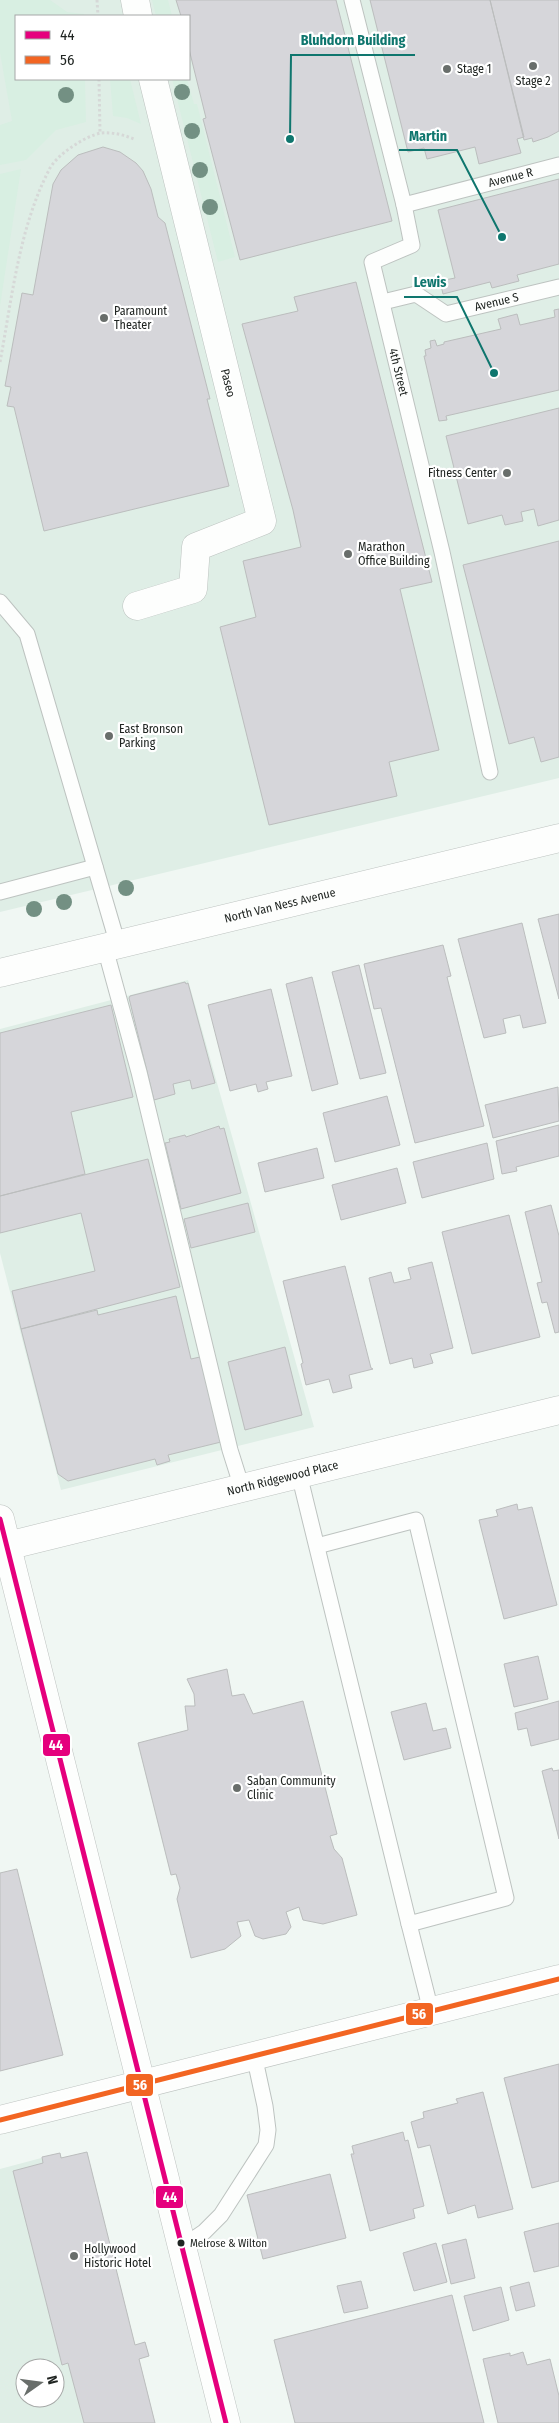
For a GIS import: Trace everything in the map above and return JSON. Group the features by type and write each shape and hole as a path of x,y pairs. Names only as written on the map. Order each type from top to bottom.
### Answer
{"street":[{"path":"134,0 138,15"},
{"name":"Paseo","path":"137,606 193,589 196,547 262,521 153,80"},
{"name":"North Van Ness Avenue","path":"0,973 559,838"},
{"name":"North Ridgewood Place","path":"7,1546 559,1410"},
{"path":"0,1519 226,2423"},
{"path":"0,2120 559,1979"}],"lane":[{"name":"4th Street","path":"352,0 404,205 412,245 372,262 440,542 490,772"},
{"name":"Avenue R","path":"404,205 559,165"},
{"name":"Avenue S","path":"383,302 416,294 446,314 559,287"},
{"path":"0,602 27,634 95,867 139,1072 230,1450 242,1488"},
{"path":"0,892 95,867"},
{"path":"299,1474 431,2011"},
{"path":"317,1546 416,1520 506,1898 409,1924"},
{"path":"182,2247 204,2232 221,2215 266,2145 268,2130 266,2106 254,2055"}],"path":[{"path":"97,0 98,15"},
{"path":"99,80 100,133"},
{"path":"0,362 26,228 49,168 68,148 100,133 121,134 173,159"}],"shaded area":[{"path":"0,0 559,0 559,778 0,912"},
{"path":"188,980 314,1427 61,1490 0,1253 0,1029"},
{"name":"Hollywood Historic Hotel","path":"87,2152 135,2345 145,2342 149,2356 139,2359 155,2423 0,2423 0,2169 60,2153 62,2158"}],"green space":[{"path":"0,0 50,0 67,12 84,14 15,15 15,80 85,80 86,122 56,130 26,160 0,165 0,125 12,121 0,53"},
{"path":"152,0 168,0 172,15 156,15"},
{"path":"110,80 130,80 141,124 127,118 113,116"},
{"path":"172,80 187,80 194,104 197,104 235,257 218,262"},
{"path":"21,169 0,306 0,174"}],"building":[{"path":"176,0 336,0 392,221 240,260 203,119 206,118 190,53 190,15 181,15"},
{"name":"Stage 1","path":"370,0 490,0 524,137 517,139 521,153 479,164 475,147 427,159 424,148 408,152"},
{"name":"Stage 2","path":"490,0 559,0 559,131 548,137 533,142 532,138 524,140"},
{"name":"Paramount Theater","path":"103,147 120,152 136,163 143,171 151,189 158,217 165,223 210,399 207,399 229,486 44,531 14,407 7,406 11,387 5,386 22,293 33,295 53,184 61,170 78,155"},
{"path":"559,179 559,264 517,275 519,281 492,288 490,282 443,294 440,281 455,278 438,210"},
{"name":"Marathon Office Building","path":"356,282 432,582 400,589 439,750 389,762 397,796 269,825 220,627 256,617 243,561 301,547 293,510 242,324 298,311 294,297"},
{"path":"559,309 559,390 446,416 447,420 439,421 424,356 426,356 425,350 431,348 430,341 435,340 437,346 444,344 444,342 501,329 498,319 517,314 520,325 555,317 554,310"},
{"name":"Fitness Center","path":"559,408 559,520 538,526 534,509 521,512 523,521 505,525 502,515 468,524 446,436"},
{"path":"559,541 559,757 541,762 534,737 509,744 463,565"},
{"path":"559,914 559,999 538,919"},
{"path":"522,923 546,1023 523,1028 520,1015 503,1019 506,1033 484,1038 458,939"},
{"path":"443,945 451,976 447,977 484,1126 415,1143 381,1008 374,1009 364,964"},
{"path":"359,965 386,1073 360,1079 332,972"},
{"path":"312,977 338,1084 312,1091 286,984"},
{"path":"185,982 186,984 188,983 215,1083 192,1089 190,1080 173,1084 175,1094 154,1100 129,998 130,996"},
{"path":"271,989 292,1076 266,1082 268,1089 258,1092 256,1084 230,1091 208,1005"},
{"path":"111,1005 133,1097 71,1112 85,1174 0,1196 0,1033"},
{"path":"558,1087 559,1121 493,1138 485,1105"},
{"path":"387,1096 400,1145 335,1162 323,1113"},
{"path":"559,1125 559,1156 516,1167 517,1171 502,1174 496,1141"},
{"path":"219,1126 220,1129 224,1128 241,1193 181,1209 165,1143 170,1142 169,1139 185,1135 186,1137"},
{"path":"487,1143 494,1179 422,1198 413,1162"},
{"path":"317,1148 324,1178 265,1192 258,1163"},
{"path":"148,1159 180,1287 21,1329 12,1291 95,1271 81,1213 0,1233 0,1196"},
{"path":"397,1168 406,1203 341,1220 332,1185"},
{"path":"248,1203 255,1232 191,1248 184,1219"},
{"path":"551,1205 559,1236 559,1332 555,1333 547,1302 542,1303 537,1283 542,1282 525,1212"},
{"path":"509,1215 540,1337 472,1354 442,1232"},
{"path":"432,1262 453,1348 430,1354 433,1363 414,1368 412,1358 390,1364 369,1278 391,1272 394,1283 411,1279 408,1268"},
{"path":"345,1266 371,1368 373,1369 349,1375 352,1388 333,1393 329,1379 306,1385 301,1364 303,1363 283,1281"},
{"path":"176,1296 191,1359 200,1357 221,1442 168,1455 170,1461 157,1465 155,1459 68,1481 58,1474 21,1329 97,1310 98,1315"},
{"path":"285,1347 302,1415 245,1430 228,1362"},
{"path":"517,1504 518,1510 532,1507 557,1605 504,1619 479,1520 498,1516 496,1510"},
{"path":"538,1656 548,1699 514,1707 504,1664"},
{"name":"Saban Community Clinic","path":"227,1669 232,1696 244,1694 253,1714 303,1701 337,1834 330,1836 334,1849 342,1858 357,1915 323,1924 303,1920 299,1907 286,1912 291,1927 286,1934 263,1939 255,1936 249,1920 237,1922 241,1936 225,1949 191,1958 177,1899 180,1888 176,1874 171,1875 138,1743 188,1730 185,1706 195,1706 194,1694 187,1679"},
{"path":"559,1701 559,1739 531,1746 527,1728 518,1730 515,1713"},
{"path":"426,1703 433,1731 446,1728 451,1748 404,1760 391,1712"},
{"path":"552,1768 553,1771 559,1770 559,1839 542,1771"},
{"path":"17,1869 63,2055 0,2071 0,1873"},
{"path":"559,2064 559,2181 532,2188 504,2078"},
{"path":"483,2092 513,2209 478,2218 475,2205 448,2214 430,2145 418,2148 411,2122 424,2118 423,2112 458,2103 456,2099"},
{"path":"403,2132 405,2141 408,2140 424,2206 413,2209 415,2218 370,2231 351,2154 354,2154 352,2146"},
{"name":"Hollywood Historic Hotel","path":"87,2152 135,2345 145,2342 149,2356 139,2359 155,2423 84,2423 68,2363 65,2364 65,2358 60,2358 13,2171 43,2163 42,2157 60,2153 61,2158"},
{"path":"330,2174 346,2238 263,2259 247,2195"},
{"path":"559,2223 559,2266 534,2272 524,2232"},
{"path":"466,2239 475,2278 451,2284 442,2245"},
{"path":"436,2243 447,2282 414,2291 403,2253"},
{"path":"361,2281 368,2308 344,2313 337,2286"},
{"path":"529,2282 535,2306 516,2311 510,2287"},
{"path":"501,2287 509,2320 473,2331 464,2296"},
{"path":"452,2295 484,2423 295,2423 274,2340"},
{"path":"523,2352 527,2365 550,2359 559,2396 559,2423 498,2423 483,2359 510,2353 510,2356"}],"transit line":[{"name":"44","path":"0,1519 226,2423"},
{"name":"56","path":"0,2120 559,1979"}],"place":[{"name":"Stage 2","path":"533,66"},
{"name":"Stage 1","path":"447,69"},
{"name":"Bluhdorn Building","path":"290,139"},
{"name":"Martin","path":"502,237"},
{"name":"Paramount Theater","path":"104,318"},
{"name":"Lewis","path":"494,373"},
{"name":"Fitness Center","path":"507,473"},
{"name":"Marathon Office Building","path":"348,554"},
{"name":"East Bronson Parking","path":"109,736"},
{"name":"Saban Community Clinic","path":"237,1788"},
{"name":"Melrose & Wilton","path":"181,2243"},
{"name":"Hollywood Historic Hotel","path":"74,2256"}]}
